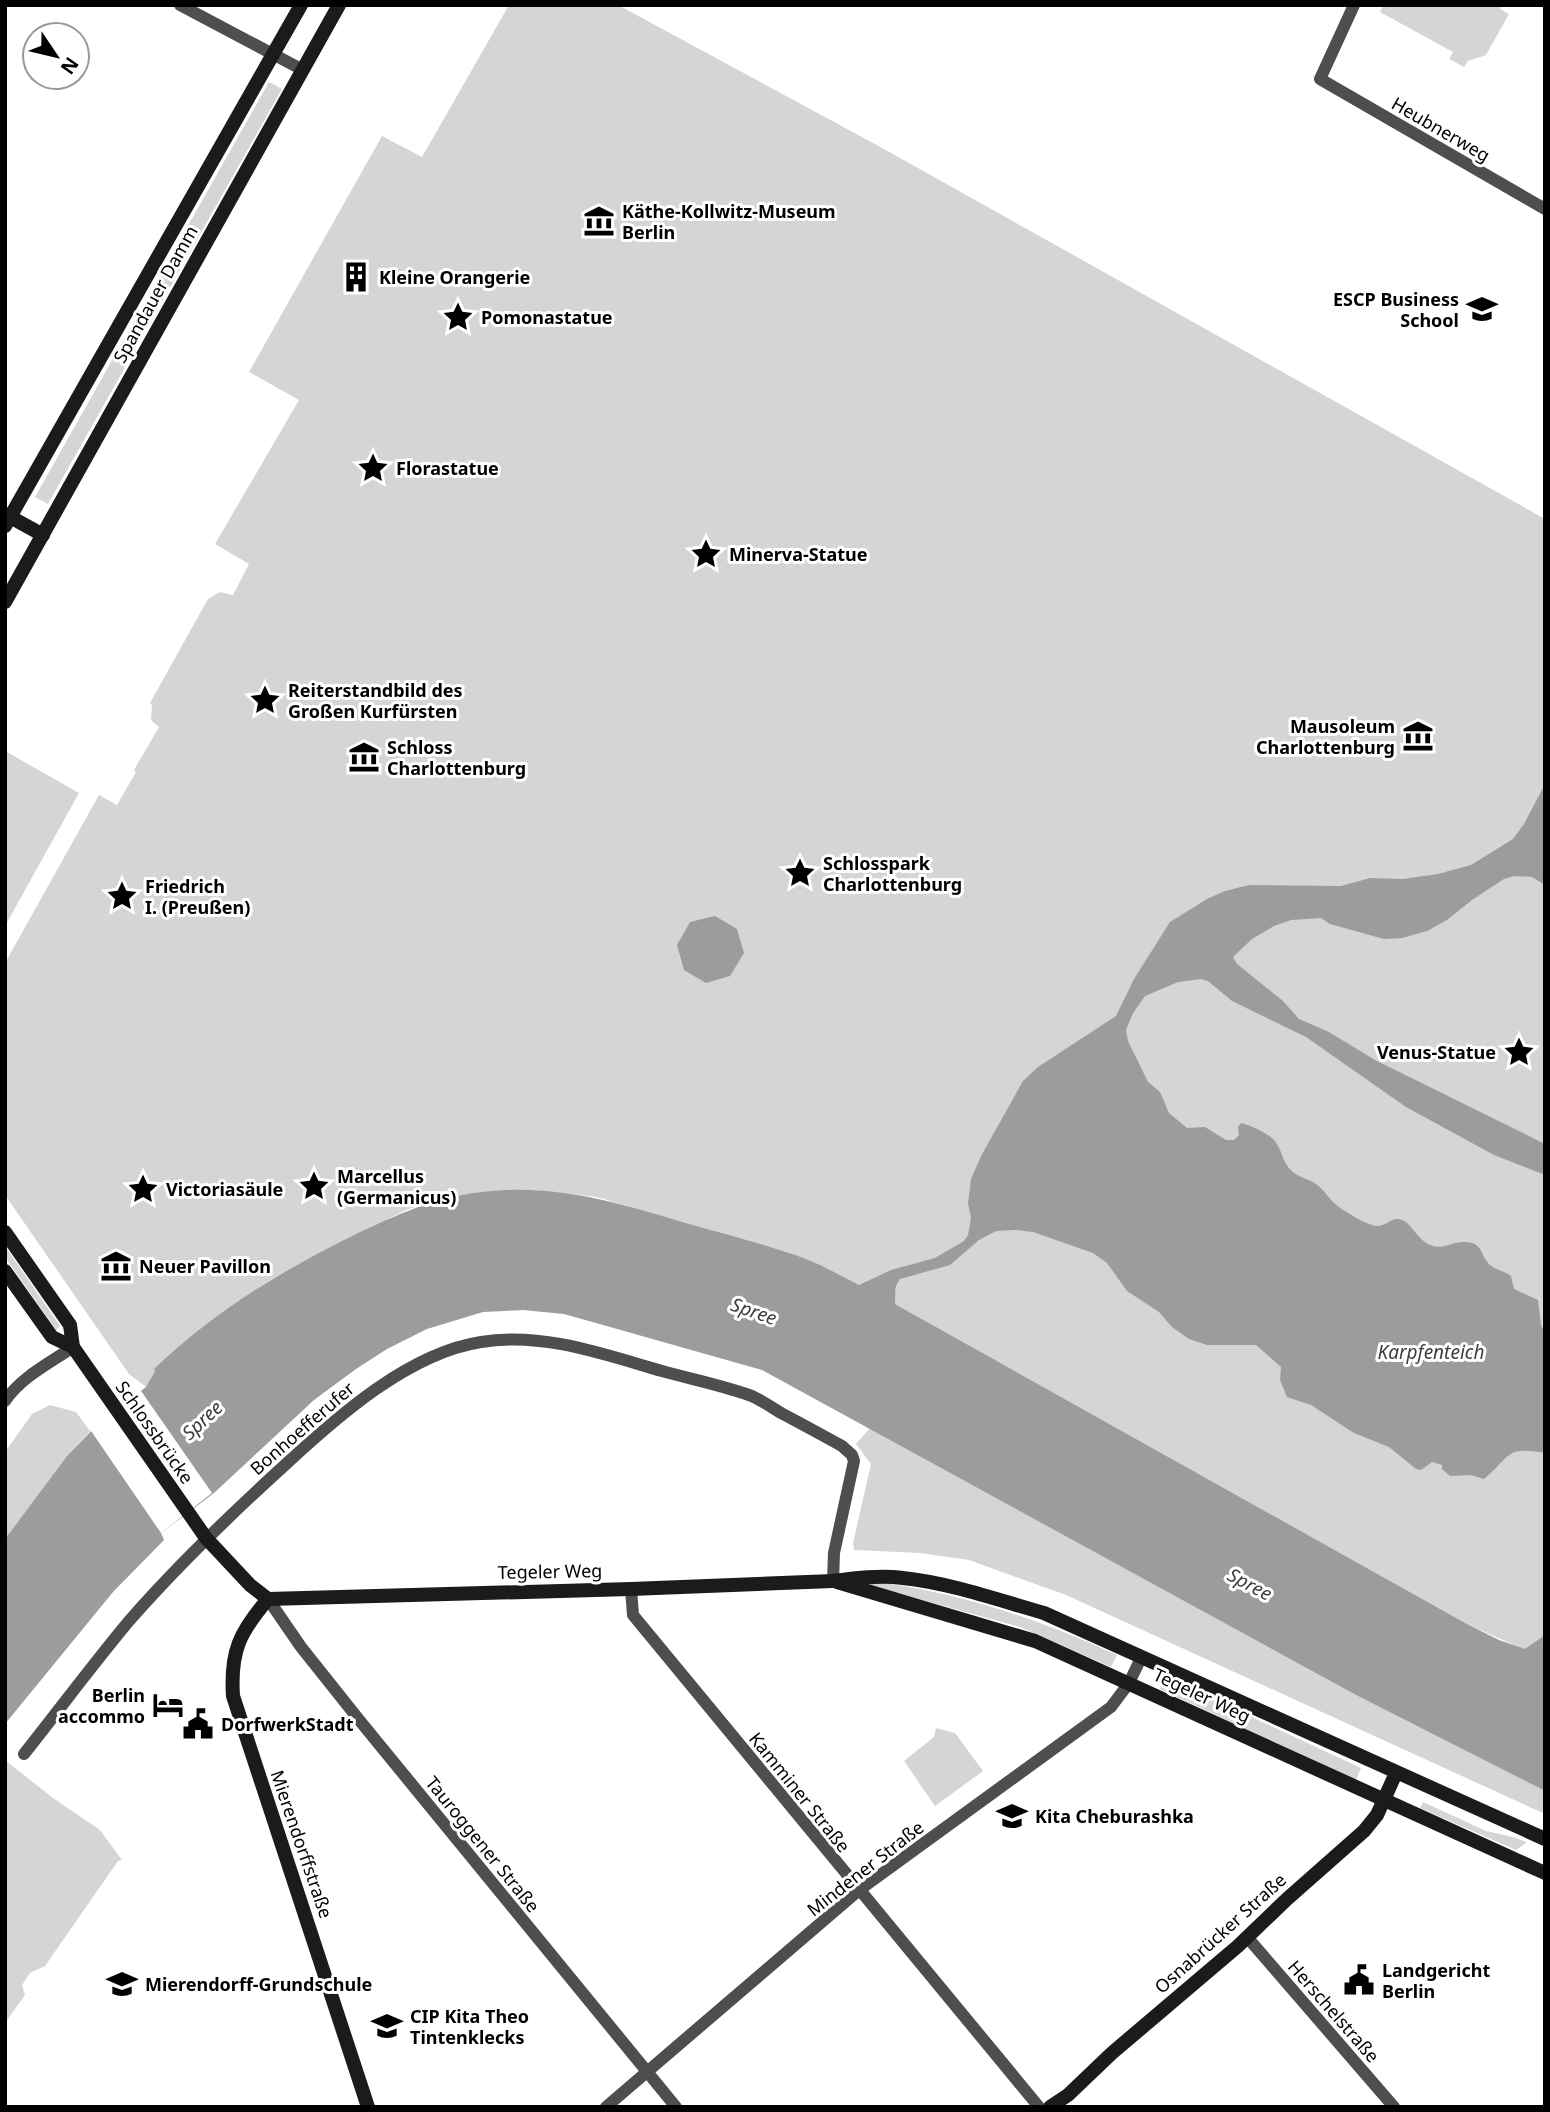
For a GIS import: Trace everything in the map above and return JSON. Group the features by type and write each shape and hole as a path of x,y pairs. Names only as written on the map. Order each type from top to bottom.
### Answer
{"main road":[{"name":"Spandauer Damm","path":"7,519 301,5"},
{"name":"Spandauer Damm","path":"6,599 339,5"},
{"path":"7,519 43,535"},
{"path":"5,1232 70,1325 74,1347"},
{"path":"5,1271 52,1337 74,1347"},
{"name":"Schlossbrücke","path":"74,1347 206,1538 250,1585 268,1599"},
{"name":"Tegeler Weg","path":"268,1599 631,1589 833,1581 858,1577 903,1578 966,1591 1044,1613 1545,1839"},
{"name":"Tegeler Weg","path":"833,1581 1035,1641 1545,1873"},
{"name":"Mierendorffstraße","path":"268,1599 248,1623 234,1658 231,1669 233,1696 369,2107"},
{"name":"Osnabrücker Straße","path":"1050,2107 1068,2095 1364,1831 1377,1815 1396,1773"}],"street":[{"path":"180,5 303,70"},
{"name":"Heubnerweg","path":"1354,5 1320,79 1545,209"},
{"name":"Bonhoefferufer","path":"24,1754 129,1622 206,1538 325,1428 355,1403 419,1364 478,1342 540,1340 575,1346 751,1396 842,1446 855,1461 834,1553 833,1581"},
{"path":"5,1401 13,1389 74,1347"},
{"name":"Kamminer Straße","path":"631,1589 633,1615 858,1891 1039,2107"},
{"name":"Tauroggener Straße","path":"268,1599 301,1647 676,2107"},
{"name":"Mindener Straße","path":"606,2107 858,1891 1111,1707 1129,1683 1141,1657"},
{"name":"Herschelstraße","path":"1247,1937 1394,2107"}],"shaded area":[{"name":"Schlosspark Charlottenburg","path":"509,5 618,5 884,149 1545,519 1545,1659 1467,1624 895,1304 807,1260 597,1197 535,1190 479,1192 406,1210 272,1279 233,1305 155,1371 146,1387 129,1374 5,1195 5,963 99,795 117,805 136,772 134,770 159,727 151,720 150,703 208,599 220,592 233,595 249,564 215,544 299,400 249,372 382,136 422,157"},
{"path":"1383,5 1502,5 1500,9 1509,14 1486,55 1468,61 1464,67 1449,59 1453,52 1380,12"},
{"path":"269,82 282,89 48,504 35,497"},
{"path":"5,751 79,793 5,926"},
{"path":"5,1246 60,1326 56,1330 5,1257"},
{"path":"50,1405 76,1412 90,1431 67,1456 5,1539 5,1452 32,1414"},
{"path":"870,1428 1356,1695 1545,1791 1545,1814 1066,1595 969,1560 920,1553 854,1550 853,1543 871,1464 856,1444"},
{"path":"870,1581 934,1592 996,1608 1057,1629 1117,1655 1111,1667 1020,1627 869,1585"},
{"path":"1166,1677 1361,1768 1356,1780 1160,1689"},
{"path":"936,1728 955,1733 983,1771 935,1806 904,1761 934,1737"},
{"path":"5,1760 53,1798 100,1830 122,1860 118,1861 45,1966 30,1973 22,1985 25,1995 5,2023"},
{"path":"1423,1802 1486,1831 1527,1842 1516,1850 1420,1808"}],"water":[{"path":"1545,784 1545,885 1532,877 1514,876 1504,879 1447,920 1427,931 1402,938 1384,939 1330,924 1321,918 1291,920 1252,939 1233,957 1237,964 1283,1001 1299,1019 1329,1032 1375,1060 1545,1144 1545,1175 1494,1155 1406,1107 1306,1037 1232,1001 1208,981 1201,979 1178,982 1145,996 1133,1013 1126,1030 1128,1041 1148,1082 1160,1092 1169,1113 1187,1128 1205,1127 1226,1140 1234,1140 1239,1135 1238,1127 1241,1123 1261,1131 1274,1140 1293,1172 1316,1184 1336,1204 1352,1215 1377,1226 1396,1219 1402,1220 1425,1242 1434,1246 1473,1243 1490,1265 1511,1276 1514,1289 1538,1300 1541,1325 1545,1333 1545,1453 1515,1452 1484,1479 1471,1475 1450,1476 1442,1469 1442,1465 1432,1462 1421,1470 1416,1469 1389,1447 1354,1433 1311,1405 1287,1397 1280,1380 1281,1367 1256,1345 1207,1345 1189,1339 1172,1327 1159,1312 1127,1291 1107,1263 1093,1253 1033,1232 996,1231 979,1240 950,1265 900,1279 896,1288 895,1304 1467,1624 1525,1649 1545,1635 1545,1791 1356,1695 762,1370 564,1314 523,1310 483,1312 427,1329 387,1349 314,1400 214,1493 161,1533 164,1540 113,1592 5,1724 5,1539 67,1456 96,1426 146,1387 154,1369 197,1331 267,1282 342,1241 409,1210 462,1195 509,1190 561,1193 637,1209 792,1254 859,1285 891,1270 935,1258 964,1241 968,1235 971,1179 1023,1081 1038,1067 1116,1016 1134,979 1170,922 1207,899 1249,885 1341,886 1370,878 1403,879 1438,874 1471,865 1513,839"},
{"path":"715,916 737,929 744,953 730,976 706,983 684,970 677,945 690,922"}],"pier":[{"path":"139,1388 212,1493 161,1533 89,1428"}],"place":[{"name":"Käthe-Kollwitz-Museum Berlin","path":"599,221"},
{"name":"Kleine Orangerie","path":"356,277"},
{"name":"ESCP Business School","path":"1482,309"},
{"name":"Pomonastatue","path":"458,317"},
{"name":"Florastatue","path":"373,468"},
{"name":"Minerva-Statue","path":"706,554"},
{"name":"Reiterstandbild des Großen Kurfürsten","path":"265,700"},
{"name":"Mausoleum Charlottenburg","path":"1418,736"},
{"name":"Schloss Charlottenburg","path":"364,757"},
{"name":"Schlosspark Charlottenburg","path":"800,873"},
{"name":"Friedrich I. (Preußen)","path":"122,896"},
{"name":"Venus-Statue","path":"1519,1052"},
{"name":"Marcellus (Germanicus)","path":"314,1186"},
{"name":"Victoriasäule","path":"143,1189"},
{"name":"Neuer Pavillon","path":"116,1266"},
{"name":"Berlin accommo","path":"168,1705"},
{"name":"DorfwerkStadt","path":"198,1724"},
{"name":"Kita Cheburashka","path":"1012,1816"},
{"name":"Landgericht Berlin","path":"1359,1980"},
{"name":"Mierendorff-Grundschule","path":"122,1984"},
{"name":"CIP Kita Theo Tintenklecks","path":"387,2026"}],"water label":[{"name":"Spree","path":"754,1311"},
{"name":"Karpfenteich","path":"1431,1352"},
{"name":"Spree","path":"202,1420"},
{"name":"Spree","path":"1250,1584"}]}
